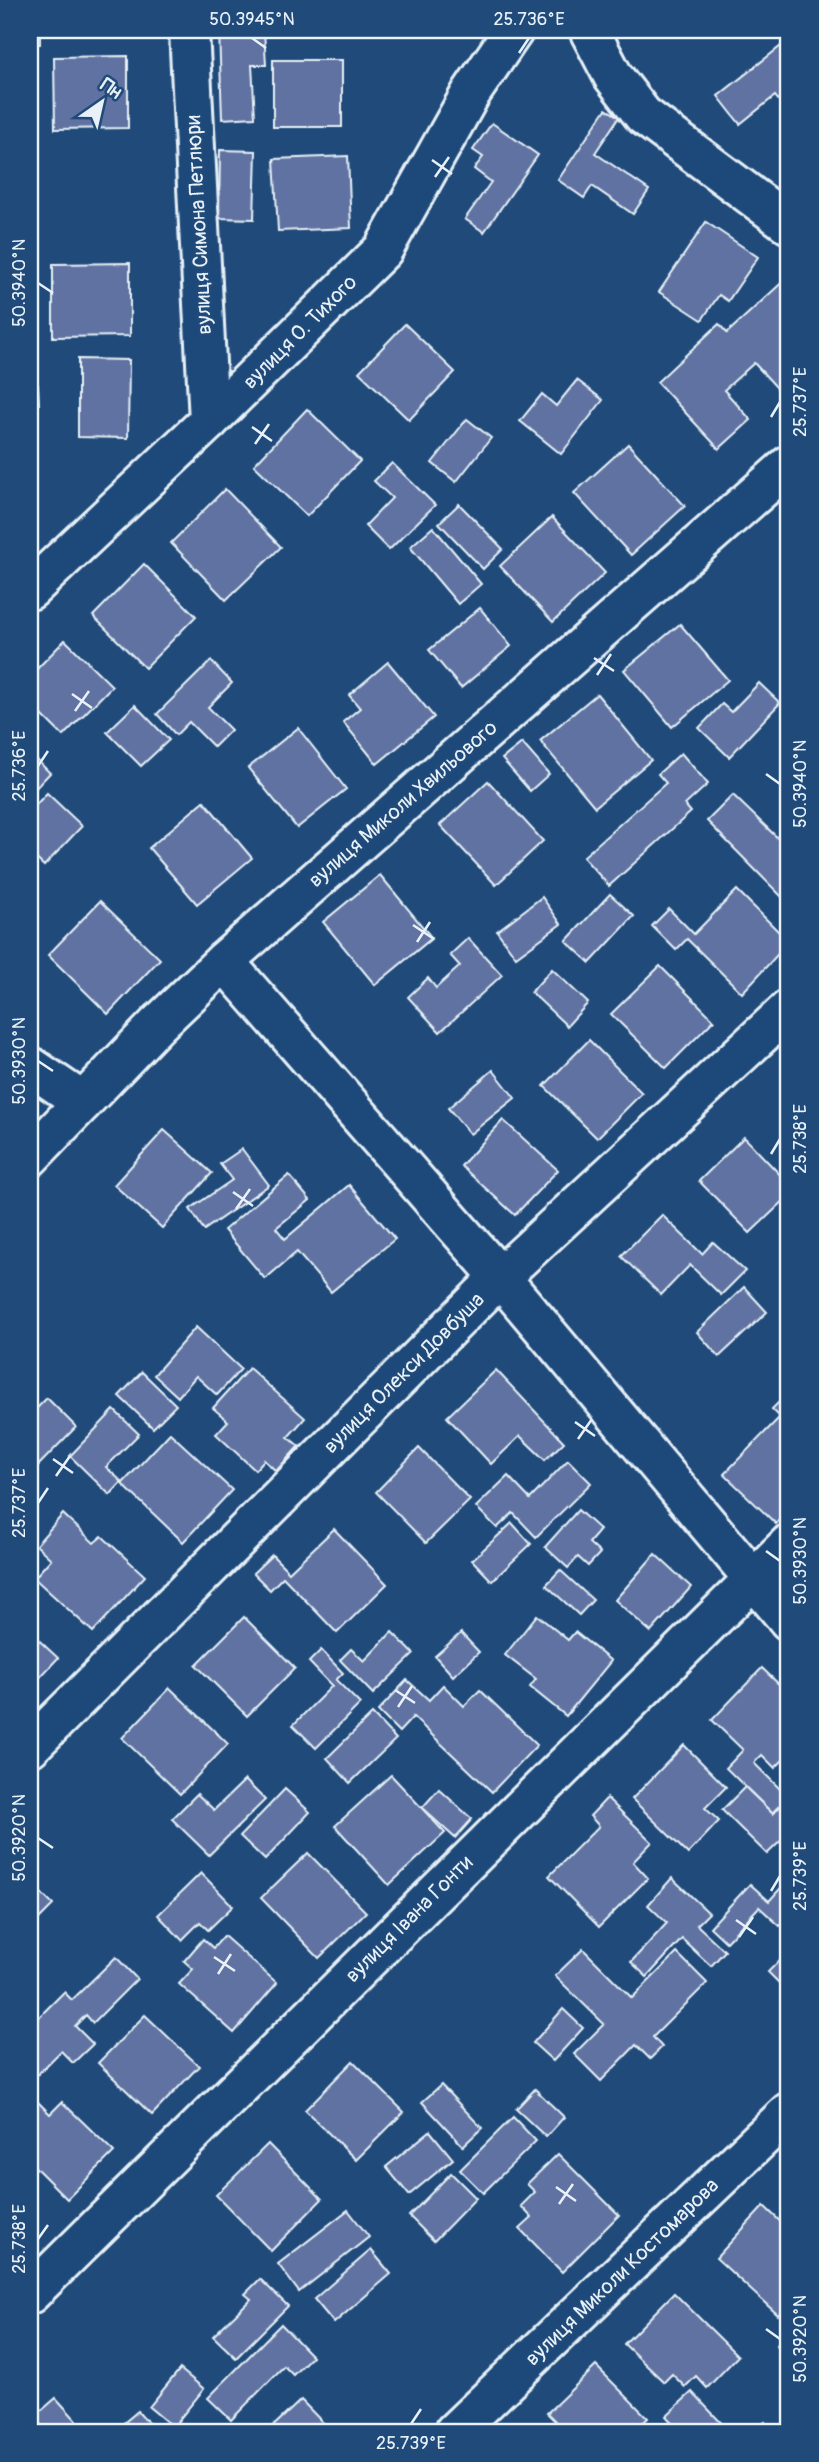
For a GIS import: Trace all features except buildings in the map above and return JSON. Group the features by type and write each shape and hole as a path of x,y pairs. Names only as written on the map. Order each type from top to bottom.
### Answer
{"street":[{"name":"вулиця Симона Петлюри","path":"189,30 209,421"},
{"name":"вулиця О. Тихого","path":"30,590 209,421 383,250 471,93 514,30"},
{"path":"589,30 613,76 643,115 789,224"},
{"name":"вулиця Миколи Хвильового","path":"30,1157 224,961 789,465"},
{"path":"224,961 500,1277 789,1621"},
{"name":"вулиця Олекси Довбуша","path":"30,1747 500,1277 789,1009"},
{"path":"30,1066 83,1102"},
{"name":"вулиця Івана Гонти","path":"30,2294 789,1544"},
{"name":"вулиця Миколи Костомарова","path":"454,2432 789,2112"}]}
